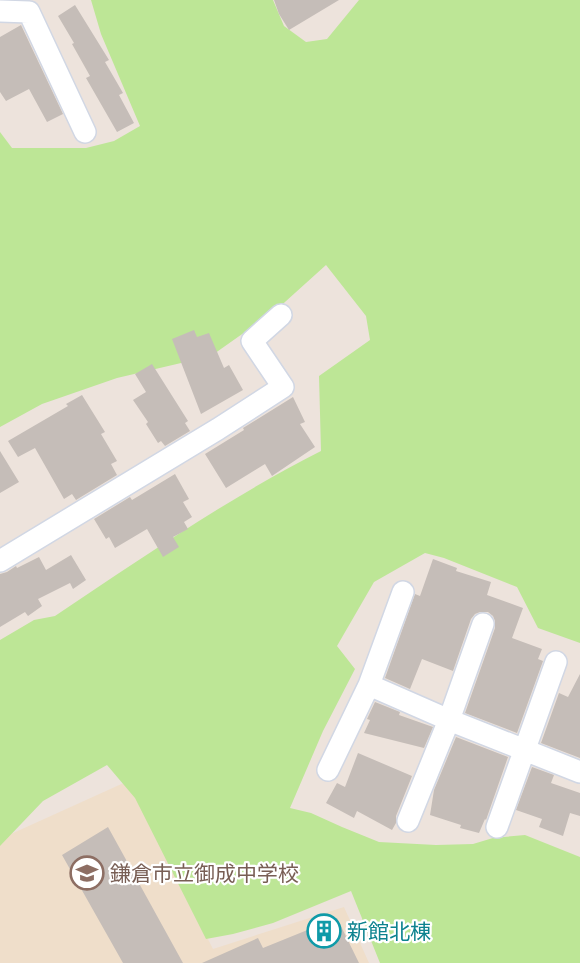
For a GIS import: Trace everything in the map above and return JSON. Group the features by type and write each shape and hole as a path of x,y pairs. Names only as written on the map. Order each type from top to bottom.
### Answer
{"street":[{"path":"0,11 29,12 85,132"},
{"path":"0,561 283,387 252,341 280,315"},
{"path":"328,770 369,685 403,592"},
{"path":"408,821 449,720 483,624"},
{"path":"497,827 556,662"},
{"path":"369,685 449,720 580,772"}],"shaded area":[{"name":"鎌倉市立御成中学校","path":"128,781 213,949 344,907 369,963 0,963 0,839"}],"green space":[{"path":"91,0 273,0 284,26 306,42 327,39 359,0 580,0 580,643 538,628 517,587 444,558 425,553 374,582 337,646 355,669 323,731 290,808 311,813 379,842 473,844 493,838 525,835 580,857 580,963 380,963 351,891 273,923 206,939 135,798 107,765 43,801 0,846 0,640 34,620 55,616 252,488 321,451 319,376 370,340 366,316 326,265 275,311 211,356 117,378 42,404 0,427 0,132 12,148 86,148 114,141 140,126 101,34"}],"building":[{"path":"274,0 339,0 289,30"},
{"path":"75,5 109,60 105,62 123,93 119,95 134,123 117,132 86,78 90,76 58,16"},
{"path":"21,25 63,114 47,122 29,89 6,101 0,92 0,37"},
{"path":"194,330 197,337 209,333 224,368 229,365 243,390 201,414 172,339"},
{"path":"152,364 188,421 185,423 190,431 165,446 161,441 158,443 146,424 148,422 133,400 146,392 135,374"},
{"path":"82,395 105,432 101,434 117,461 111,464 117,475 76,500 72,494 64,499 35,448 18,457 8,441 68,406 66,404"},
{"path":"293,397 305,422 300,424 315,447 272,476 265,464 226,488 205,454"},
{"path":"0,451 19,482 0,493"},
{"path":"175,474 189,499 183,502 192,517 184,522 188,529 173,537 179,547 163,557 147,529 115,548 109,537 106,539 94,519 130,497 132,500"},
{"path":"71,555 86,580 73,589 70,583 38,599 42,606 28,616 25,612 0,627 0,574 39,557 46,570"},
{"path":"433,559 457,568 456,571 491,582 487,595 523,608 512,638 542,649 538,659 543,661 517,733 465,713 495,628 493,616 488,612 475,614 471,619 453,671 422,659 410,689 385,678 415,594 420,596"},
{"path":"580,674 580,758 541,743 559,693 568,697"},
{"path":"375,702 400,712 399,715 433,727 424,748 364,733 370,720 367,719"},
{"path":"456,737 508,757 486,820 479,833 460,828 461,825 430,815 434,790"},
{"path":"358,753 412,776 392,830 357,811 354,818 326,803 337,783 345,787"},
{"path":"532,767 554,775 551,783 580,793 580,816 570,813 563,836 539,827 542,819 516,810"},
{"path":"108,827 183,963 123,963 62,855"},
{"name":"新館北棟","path":"337,918 359,963 202,963 258,938 263,948"}],"place":[{"name":"鎌倉市立御成中学校","path":"87,873"},
{"name":"新館北棟","path":"324,931"}]}
